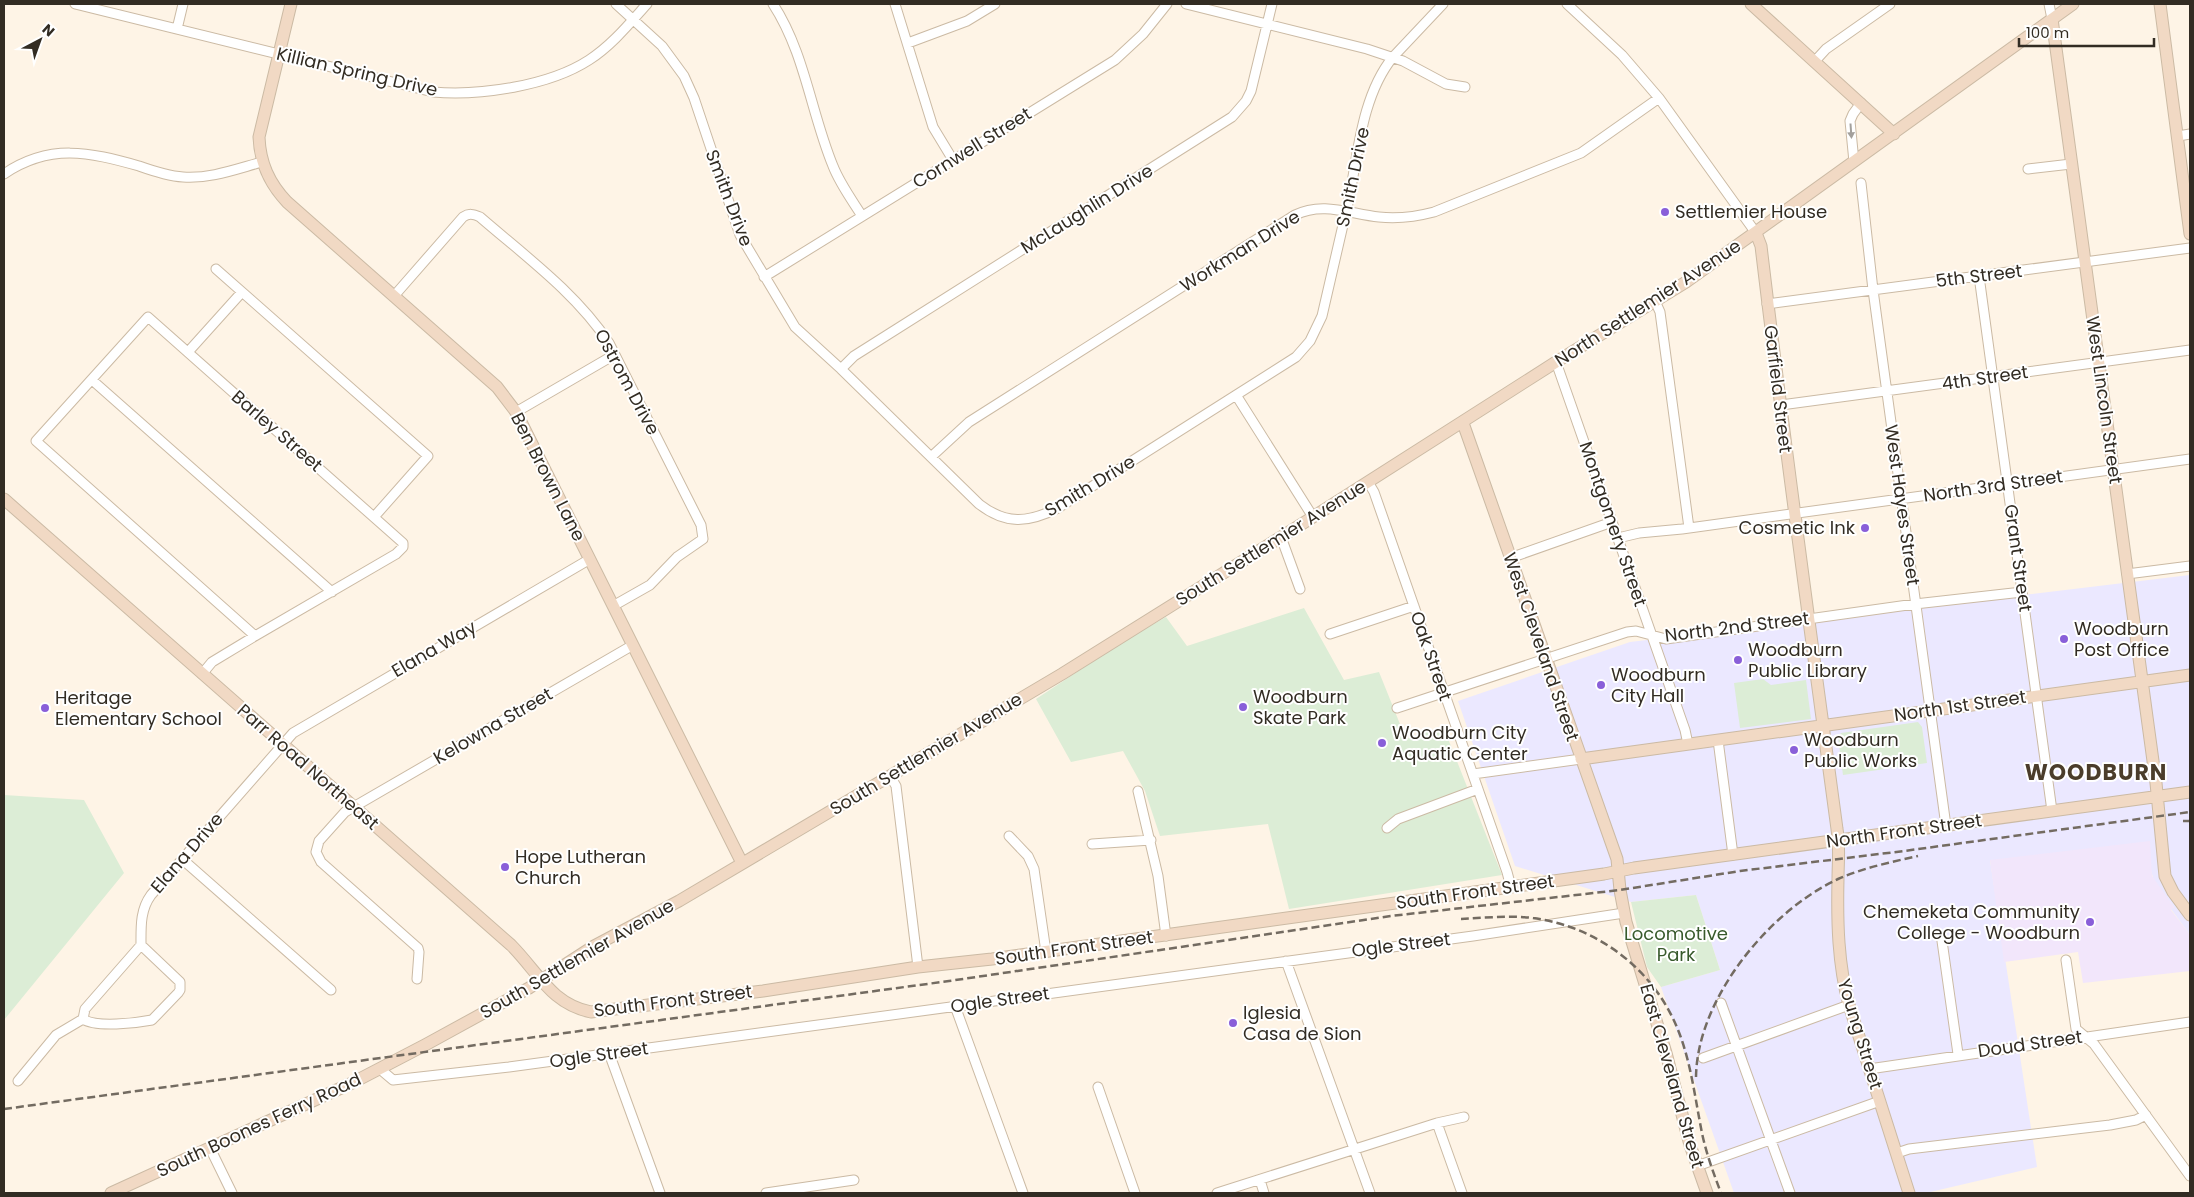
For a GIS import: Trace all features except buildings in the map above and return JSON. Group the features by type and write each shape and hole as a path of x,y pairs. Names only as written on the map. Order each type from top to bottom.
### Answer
{"main road":[{"name":"Ben Brown Lane","path":"292,4 259,137 262,162 266,173 278,193 497,387 516,412 742,863"},
{"path":"1751,4 1894,134"},
{"name":"North Settlemier Avenue","path":"1463,423 1706,268 2073,4"},
{"path":"2160,4 2190,234"},
{"name":"West Lincoln Street","path":"2052,19 2158,797 2165,876 2173,892 2190,915"},
{"name":"Garfield Street","path":"1756,233 1761,246 1780,406 1839,840"},
{"name":"South Settlemier Avenue","path":"380,1069 541,980 594,946 634,926 890,776 1107,646 1463,423"},
{"name":"West Cleveland Street","path":"1463,423 1469,435 1510,558 1617,859 1618,872"},
{"name":"Parr Road Northeast","path":"4,499 511,945 541,980"},
{"name":"North 1st Street","path":"1581,759 2190,675"},
{"name":"North Front Street","path":"1618,872 1733,854 2190,792"},
{"name":"Young Street","path":"1839,840 1839,953 1841,974 1848,1005 1909,1193"},
{"name":"South Front Street","path":"541,980 564,1003 581,1010 601,1012 763,991 918,967 1166,936 1618,872"},
{"name":"East Cleveland Street","path":"1618,872 1624,913 1697,1166 1707,1193"},
{"name":"South Boones Ferry Road","path":"111,1193 380,1069"}],"street":[{"name":"Killian Spring Drive","path":"75,4 433,92 482,92 562,75 591,59 614,40 647,4"},
{"path":"177,29 183,4"},
{"name":"Smith Drive","path":"616,4 670,55 684,76 694,98 740,235 795,327 986,509 1012,519 1031,519 1058,508 1296,357 1310,341 1322,316 1368,110 1382,73 1393,57 1443,4"},
{"path":"773,4 795,46 833,166 862,216"},
{"path":"894,4 908,43 933,127 953,160"},
{"path":"908,43 967,21 995,4"},
{"name":"Cornwell Street","path":"764,277 1115,60 1143,34 1167,4"},
{"path":"1186,4 1367,48 1393,57 1446,84 1465,87"},
{"name":"McLaughlin Drive","path":"841,370 854,356 1232,117 1246,101 1251,91 1272,4"},
{"name":"Garfield Street","path":"1567,4 1616,49 1659,98 1756,233"},
{"path":"1815,61 1826,49 1890,4"},
{"name":"West Lincoln Street","path":"2049,4 2052,19"},
{"name":"Workman Drive","path":"931,457 969,422 1295,215 1314,208 1389,218 1412,217 1434,212 1580,153 1659,98"},
{"path":"1854,162 1850,121 1861,103"},
{"path":"2178,136 2190,134"},
{"path":"4,174 31,159 44,155 69,152 90,153 173,176 185,177 214,175 262,162"},
{"path":"2028,169 2071,164"},
{"name":"West Hayes Street","path":"1861,183 1886,391 1946,826"},
{"name":"Ostrom Drive","path":"394,296 458,222 468,214 480,217 569,295 596,324 614,355 700,524 703,539 677,557 650,585 613,606"},
{"name":"5th Street","path":"1767,304 2190,248"},
{"path":"216,269 428,456 374,517"},
{"name":"Grant Street","path":"1979,276 2052,812"},
{"path":"188,352 242,292"},
{"path":"1655,301 1660,312 1689,528"},
{"name":"Barley Street","path":"92,380 148,317 400,539 403,547 396,554 332,592"},
{"name":"4th Street","path":"1780,406 2190,350"},
{"path":"516,412 614,355"},
{"name":"Montgomery Street","path":"1556,362 1685,730 1688,744"},
{"path":"202,674 212,662 332,592 92,380 36,441 255,636"},
{"path":"1236,395 1313,517"},
{"name":"North 3rd Street","path":"1618,538 1639,533 1689,528 1794,512 2190,459"},
{"name":"Oak Street","path":"1368,482 1374,492 1511,887"},
{"path":"1510,558 1612,522"},
{"path":"1281,537 1300,589"},
{"name":"Elana Way","path":"282,745 296,730 590,559"},
{"path":"2127,574 2190,566"},
{"name":"North 2nd Street","path":"1397,708 1627,632 1636,631 1666,639 1915,604 2022,592"},
{"path":"1330,634 1414,606"},
{"name":"Kelowna Street","path":"417,979 420,952 418,948 321,862 316,846 318,842 343,813 633,645"},
{"path":"1718,740 1733,854"},
{"name":"Elana Drive","path":"141,946 142,917 146,901 282,745"},
{"path":"1473,774 1581,759"},
{"path":"890,776 896,786 918,967"},
{"path":"1387,828 1398,819 1478,789"},
{"path":"1138,791 1158,876 1166,936"},
{"path":"1009,836 1028,856 1034,869 1046,952"},
{"path":"1092,844 1151,840"},
{"path":"182,859 331,990"},
{"name":"Ogle Street","path":"380,1069 392,1080 509,1067 1473,936 1624,913"},
{"path":"1942,941 1958,1054"},
{"path":"18,1081 56,1035 83,1019 85,1009 141,946 180,982 178,993 152,1020 104,1024 91,1023 83,1019"},
{"path":"2066,960 2076,1029 2094,1044 2190,1176"},
{"path":"1286,961 1370,1193"},
{"path":"1721,1003 1790,1193"},
{"path":"1703,1058 1738,1047 1848,1005"},
{"path":"955,1006 1023,1193"},
{"name":"Doud Street","path":"1869,1069 1958,1054 2190,1022"},
{"path":"609,1053 660,1193"},
{"path":"1098,1087 1135,1193"},
{"path":"1697,1166 1880,1101"},
{"path":"1897,1153 1910,1149 2110,1125 2136,1120 2146,1115"},
{"path":"1217,1193 1437,1123 1464,1117"},
{"path":"1437,1123 1462,1193"},
{"path":"210,1148 232,1193"},
{"path":"766,1193 806,1190 854,1180"},
{"path":"1260,1180 1264,1193"}],"shaded area":[{"path":"2190,575 2190,935 2171,909 2174,907 2154,881 2151,871 1990,860 2037,1167 1926,1193 1734,1193 1661,987 1720,970 1696,895 1631,902 1515,866 1458,701 1630,642"},
{"name":"Chemeketa Community College - Woodburn","path":"2150,841 2152,876 2174,907 2171,910 2190,935 2190,971 2083,983 2078,952 2004,962 1990,860"}],"green space":[{"path":"1304,608 1344,680 1379,672 1406,739 1443,726 1502,875 1289,909 1268,824 1160,836 1145,791 1123,751 1071,762 1036,699 1124,641 1166,617 1187,646"},
{"path":"1763,679 1771,685 1806,680 1811,719 1740,728 1734,683"},
{"path":"1918,722 1922,727 1927,763 1843,775 1838,737 1841,733"},
{"path":"4,795 84,800 124,873 4,1020"},
{"name":"Locomotive Park","path":"1696,895 1720,970 1661,987 1647,967 1631,902"}],"railway":[{"path":"4,1109 949,981 1391,916 1620,890 1740,871 2190,812"},
{"path":"2183,821 2190,821"},
{"path":"1696,1077 1700,1047 1709,1018 1723,989 1763,935 1787,912 1812,893 1838,879 1867,868 1918,856"},
{"path":"1461,919 1515,917 1558,923 1581,931 1603,942 1623,956 1641,973 1657,991 1670,1012 1680,1035 1690,1069 1705,1144 1721,1193"}],"place":[{"name":"Settlemier House","path":"1665,212"},
{"name":"Cosmetic Ink","path":"1865,528"},
{"name":"Woodburn Post Office","path":"2064,639"},
{"name":"Woodburn Public Library","path":"1738,660"},
{"name":"Woodburn City Hall","path":"1601,685"},
{"name":"Woodburn Skate Park","path":"1243,707"},
{"name":"Heritage Elementary School","path":"45,708"},
{"name":"Woodburn City Aquatic Center","path":"1382,743"},
{"name":"Woodburn Public Works","path":"1794,750"},
{"name":"Hope Lutheran Church","path":"505,867"},
{"name":"Chemeketa Community College - Woodburn","path":"2090,922"},
{"name":"Iglesia Casa de Sion","path":"1233,1023"}],"district":[{"name":"WOODBURN","path":"2096,772"}]}
